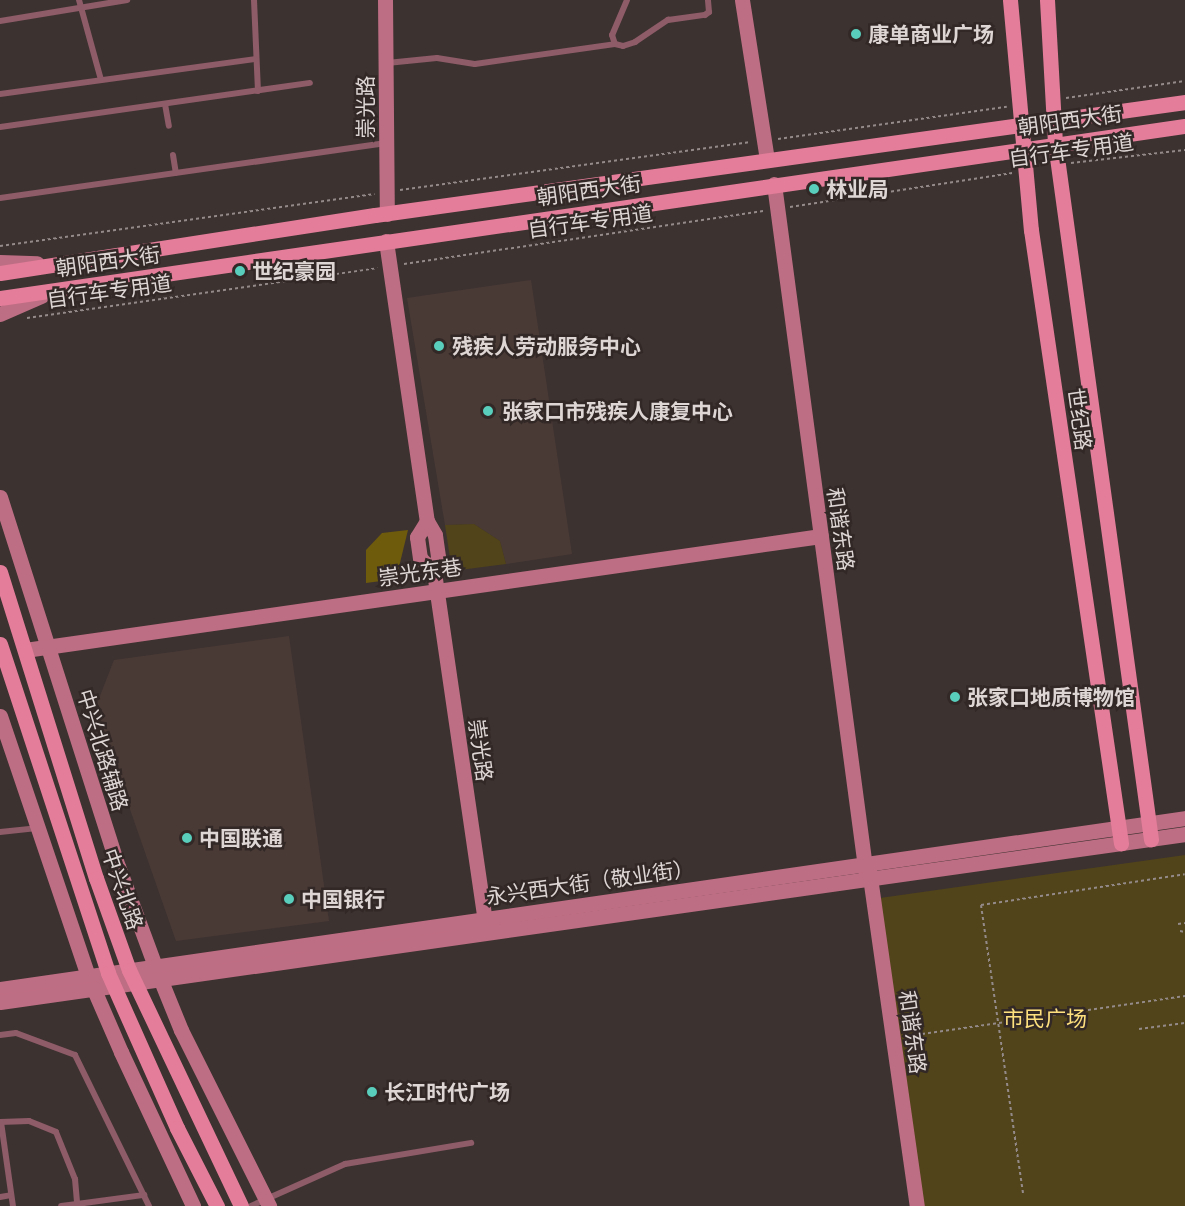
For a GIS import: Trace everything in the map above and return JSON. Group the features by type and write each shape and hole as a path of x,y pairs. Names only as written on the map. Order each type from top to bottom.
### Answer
{"main road":[{"name":"世纪路","path":"1010,0 1022,148 1033,242 1119,835"},
{"name":"世纪路","path":"1047,0 1055,144 1150,831"},
{"name":"朝阳西大街","path":"0,273 767,159 1185,102"},
{"name":"朝阳西大街","path":"0,298 1185,126"},
{"name":"中兴北路","path":"0,572 96,878 132,977 241,1206"},
{"name":"中兴北路","path":"0,644 111,980 177,1128 217,1206"}],"street":[{"name":"崇光路","path":"385,0 387,214"},
{"path":"742,0 767,159"},
{"name":"和谐东路","path":"774,184 908,1206"},
{"name":"崇光路","path":"386,241 427,521 435,535 438,557 434,572 486,926"},
{"path":"0,262 62,263"},
{"path":"0,314 12,306 62,289"},
{"name":"中兴北路辅路","path":"0,497 118,867 157,973 181,1030 268,1203"},
{"name":"崇光东巷","path":"25,650 821,536"},
{"path":"0,716 91,982 125,1063 193,1206"},
{"name":"永兴西大街（敬业街）","path":"1150,831 1185,818"},
{"name":"永兴西大街（敬业街）","path":"0,989 111,980 1119,835 1150,831 1185,834"},
{"name":"和谐东路","path":"865,872 917,1206"},
{"name":"永兴西大街（敬业街）","path":"0,1002 91,982"}],"lane":[{"path":"0,21 72,11 80,3 127,0"},
{"path":"254,0 258,91"},
{"path":"615,45 612,35 627,0"},
{"path":"386,63 436,58 475,64 615,45 623,46 635,42 668,20 705,15 708,12 708,0"},
{"path":"80,3 101,80"},
{"path":"0,94 255,59"},
{"path":"0,127 310,83"},
{"path":"165,104 169,126"},
{"path":"0,198 386,143"},
{"path":"173,155 176,173"},
{"path":"0,832 37,828"},
{"path":"0,1035 16,1033 75,1055 149,1206"},
{"path":"13,1206 0,1122 29,1121 56,1132 75,1179 77,1204"},
{"path":"251,1206 268,1203 345,1164 471,1143"},
{"path":"0,1197 11,1195"},
{"path":"61,1206 144,1195"}],"path":[{"path":"1053,100 1185,81"},
{"path":"0,246 1019,106"},
{"name":"自行车专用道","path":"1058,165 1185,150"},
{"name":"自行车专用道","path":"24,318 1025,171"},
{"path":"1023,1193 981,904 1185,874"},
{"path":"1178,924 1185,923"},
{"path":"1180,931 1185,932"},
{"path":"922,1034 1185,996"},
{"path":"1139,1029 1185,1023"}],"shaded area":[{"name":"张家口市残疾人康复中心","path":"531,280 572,554 506,564 500,541 474,524 445,525 407,298"},
{"path":"408,530 396,579 366,583 366,550 382,533"},
{"path":"289,636 329,921 176,941 95,709 114,660"}],"green space":[{"path":"474,524 500,541 506,564 452,571 445,525"},
{"name":"市民广场","path":"1185,855 1185,1206 923,1206 880,898"}],"place":[{"name":"康单商业广场","path":"856,34"},
{"name":"林业局","path":"814,189"},
{"name":"世纪豪园","path":"240,271"},
{"name":"残疾人劳动服务中心","path":"439,346"},
{"name":"张家口市残疾人康复中心","path":"488,411"},
{"name":"张家口地质博物馆","path":"955,697"},
{"name":"中国联通","path":"187,838"},
{"name":"中国银行","path":"289,899"},
{"name":"长江时代广场","path":"372,1092"}]}
